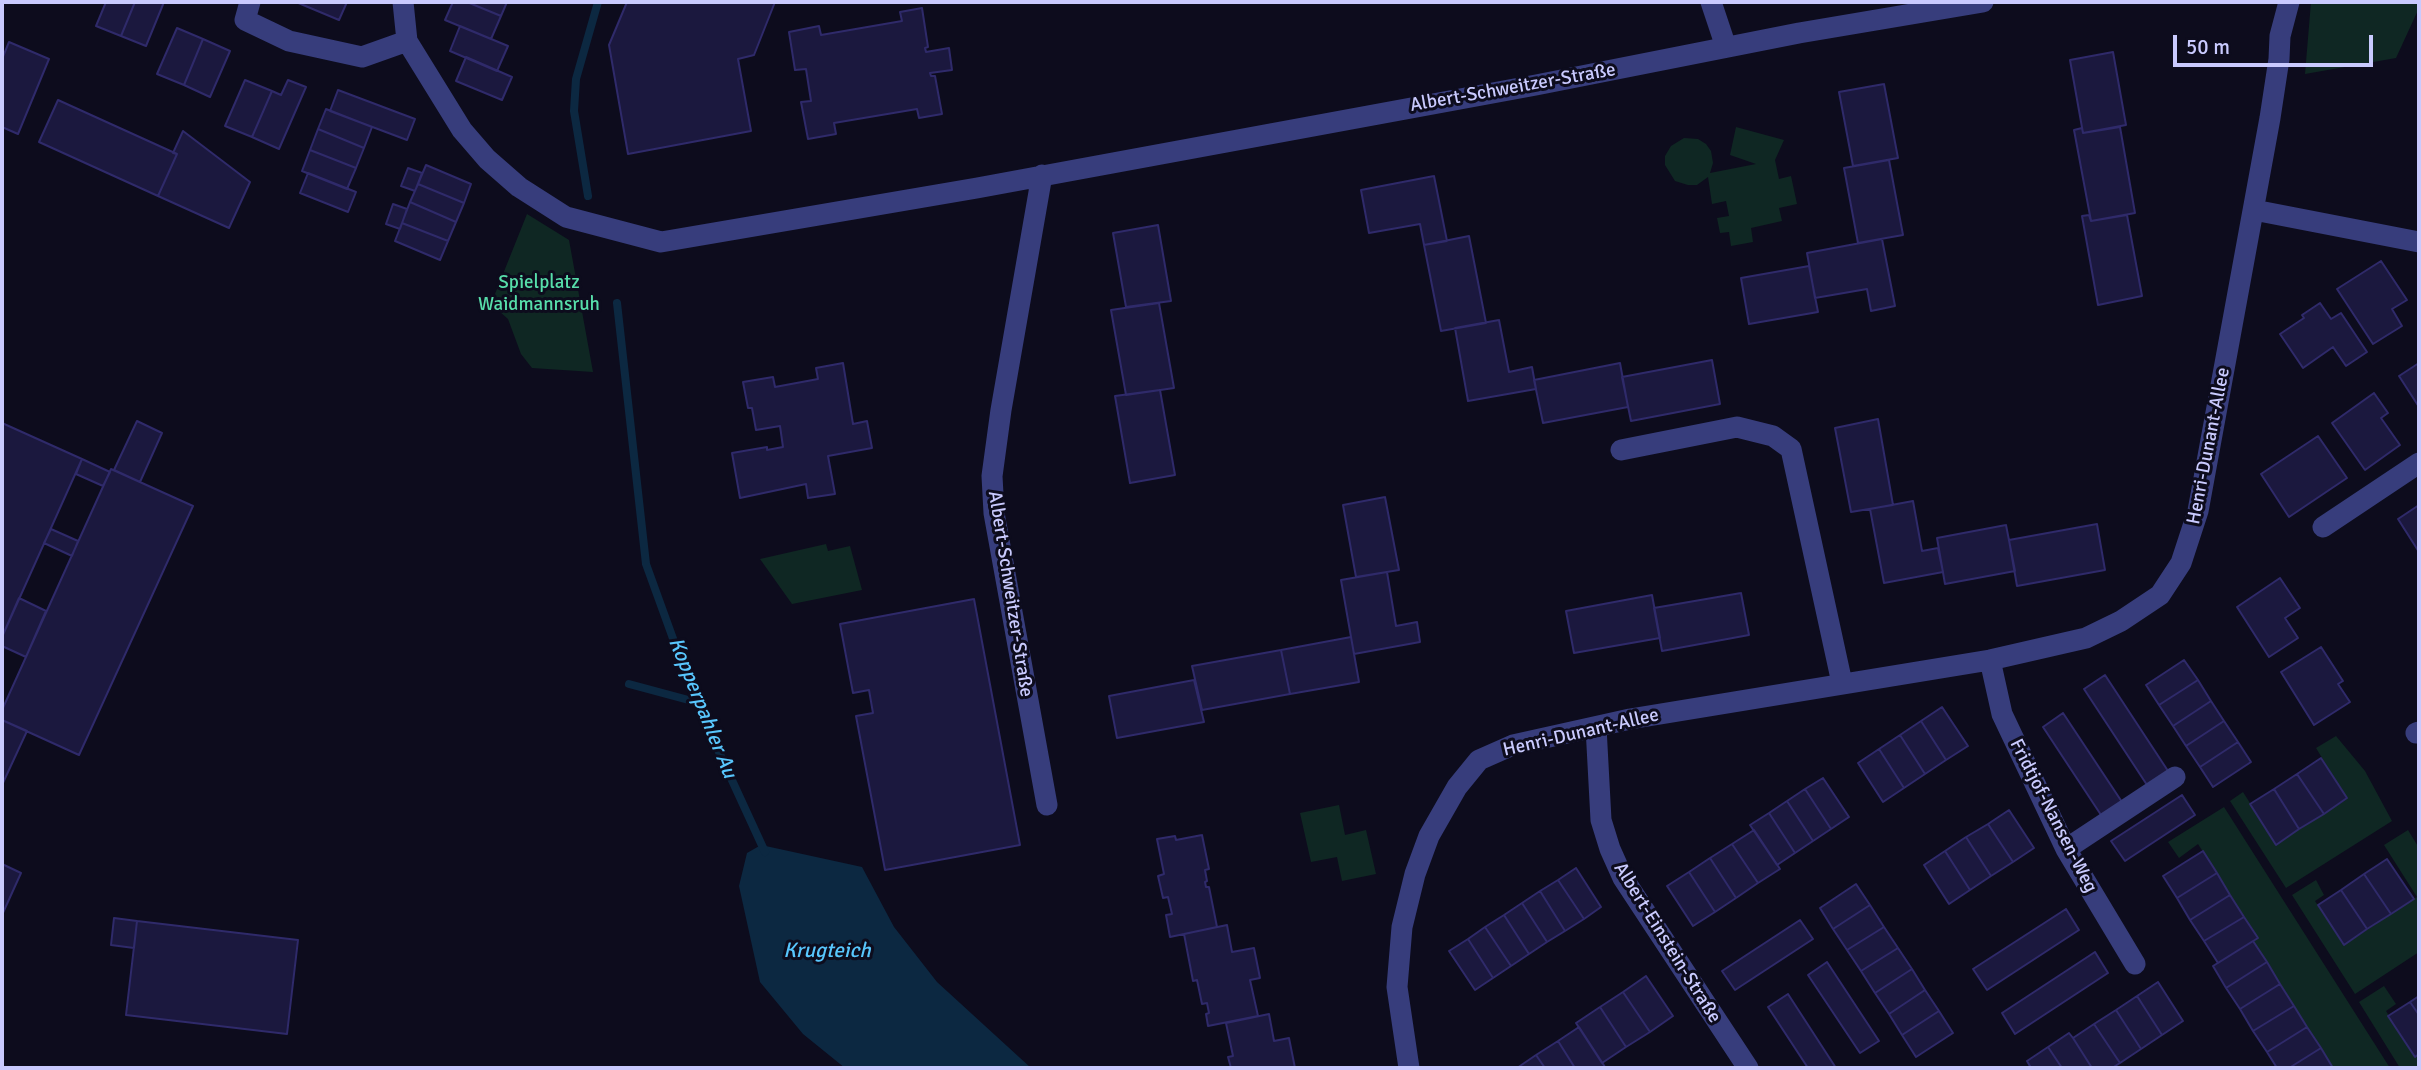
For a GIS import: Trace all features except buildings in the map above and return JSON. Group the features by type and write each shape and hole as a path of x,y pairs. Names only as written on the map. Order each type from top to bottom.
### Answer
{"street":[{"path":"250,2 245,20 289,41 362,57 407,41 403,2"},
{"path":"1711,2 1726,47"},
{"name":"Albert-Schweitzer-Straße","path":"407,41 462,130 487,159 519,187 566,218 661,242 1042,175 1536,85 1726,47 1983,2"},
{"name":"Henri-Dunant-Allee","path":"1409,1068 1397,987 1402,927 1415,874 1429,836 1457,787 1479,760 1513,745 1630,719 1990,660 2086,638 2121,621 2160,595 2181,563 2198,512 2254,210 2279,59 2280,36 2288,2"},
{"name":"Albert-Schweitzer-Straße","path":"1042,175 992,476 996,527 1047,805"},
{"path":"2254,210 2419,242"},
{"path":"1621,450 1737,427 1773,436 1791,449 1842,683"},
{"path":"2323,527 2419,463"},
{"name":"Fridtjof-Nansen-Weg","path":"1990,660 2001,714 2066,849 2135,964"},
{"name":"Albert-Einstein-Straße","path":"1596,727 1601,820 1610,849 1623,878 1748,1068"},
{"path":"2066,849 2175,777"}],"green space":[{"path":"2311,2 2419,2 2419,8 2396,58 2305,74"},
{"path":"1736,127 1784,140 1775,160 1779,179 1791,176 1797,204 1779,208 1782,221 1751,228 1753,242 1731,246 1729,232 1720,233 1717,218 1729,216 1726,201 1712,204 1708,177 1697,185 1675,181 1665,165 1665,156 1671,146 1684,138 1698,139 1711,151 1713,163 1710,173 1756,164 1730,155"},
{"name":"Spielplatz Waidmannsruh","path":"527,214 569,240 593,372 532,368 521,354 508,319 491,304"},
{"path":"826,544 828,551 850,546 862,590 792,604 760,559"},
{"path":"2336,736 2365,771 2392,821 2286,888 2230,801 2243,792 2276,844 2347,799 2316,748"},
{"path":"1339,805 1345,835 1366,830 1376,874 1342,881 1337,857 1311,862 1300,813"},
{"path":"2224,807 2390,1068 2333,1068 2253,941 2257,937 2198,844 2179,858 2168,842"},
{"path":"2408,830 2419,848 2419,952 2355,994 2292,895 2316,880 2324,895 2315,901 2344,945 2417,897 2384,845"},
{"path":"2384,986 2396,1004 2386,1011 2414,1056 2419,1054 2419,1068 2400,1068 2359,1002"}],"water":[{"name":"Krugteich","path":"761,845 862,867 894,927 937,982 1031,1068 845,1068 803,1034 760,982 739,886 747,853"}],"waterway":[{"name":"Kopperpahler Au","path":"588,196 574,111 576,79 598,2"},
{"name":"Kopperpahler Au","path":"617,303 646,564 696,702 765,852"},
{"path":"629,684 696,702"}]}
